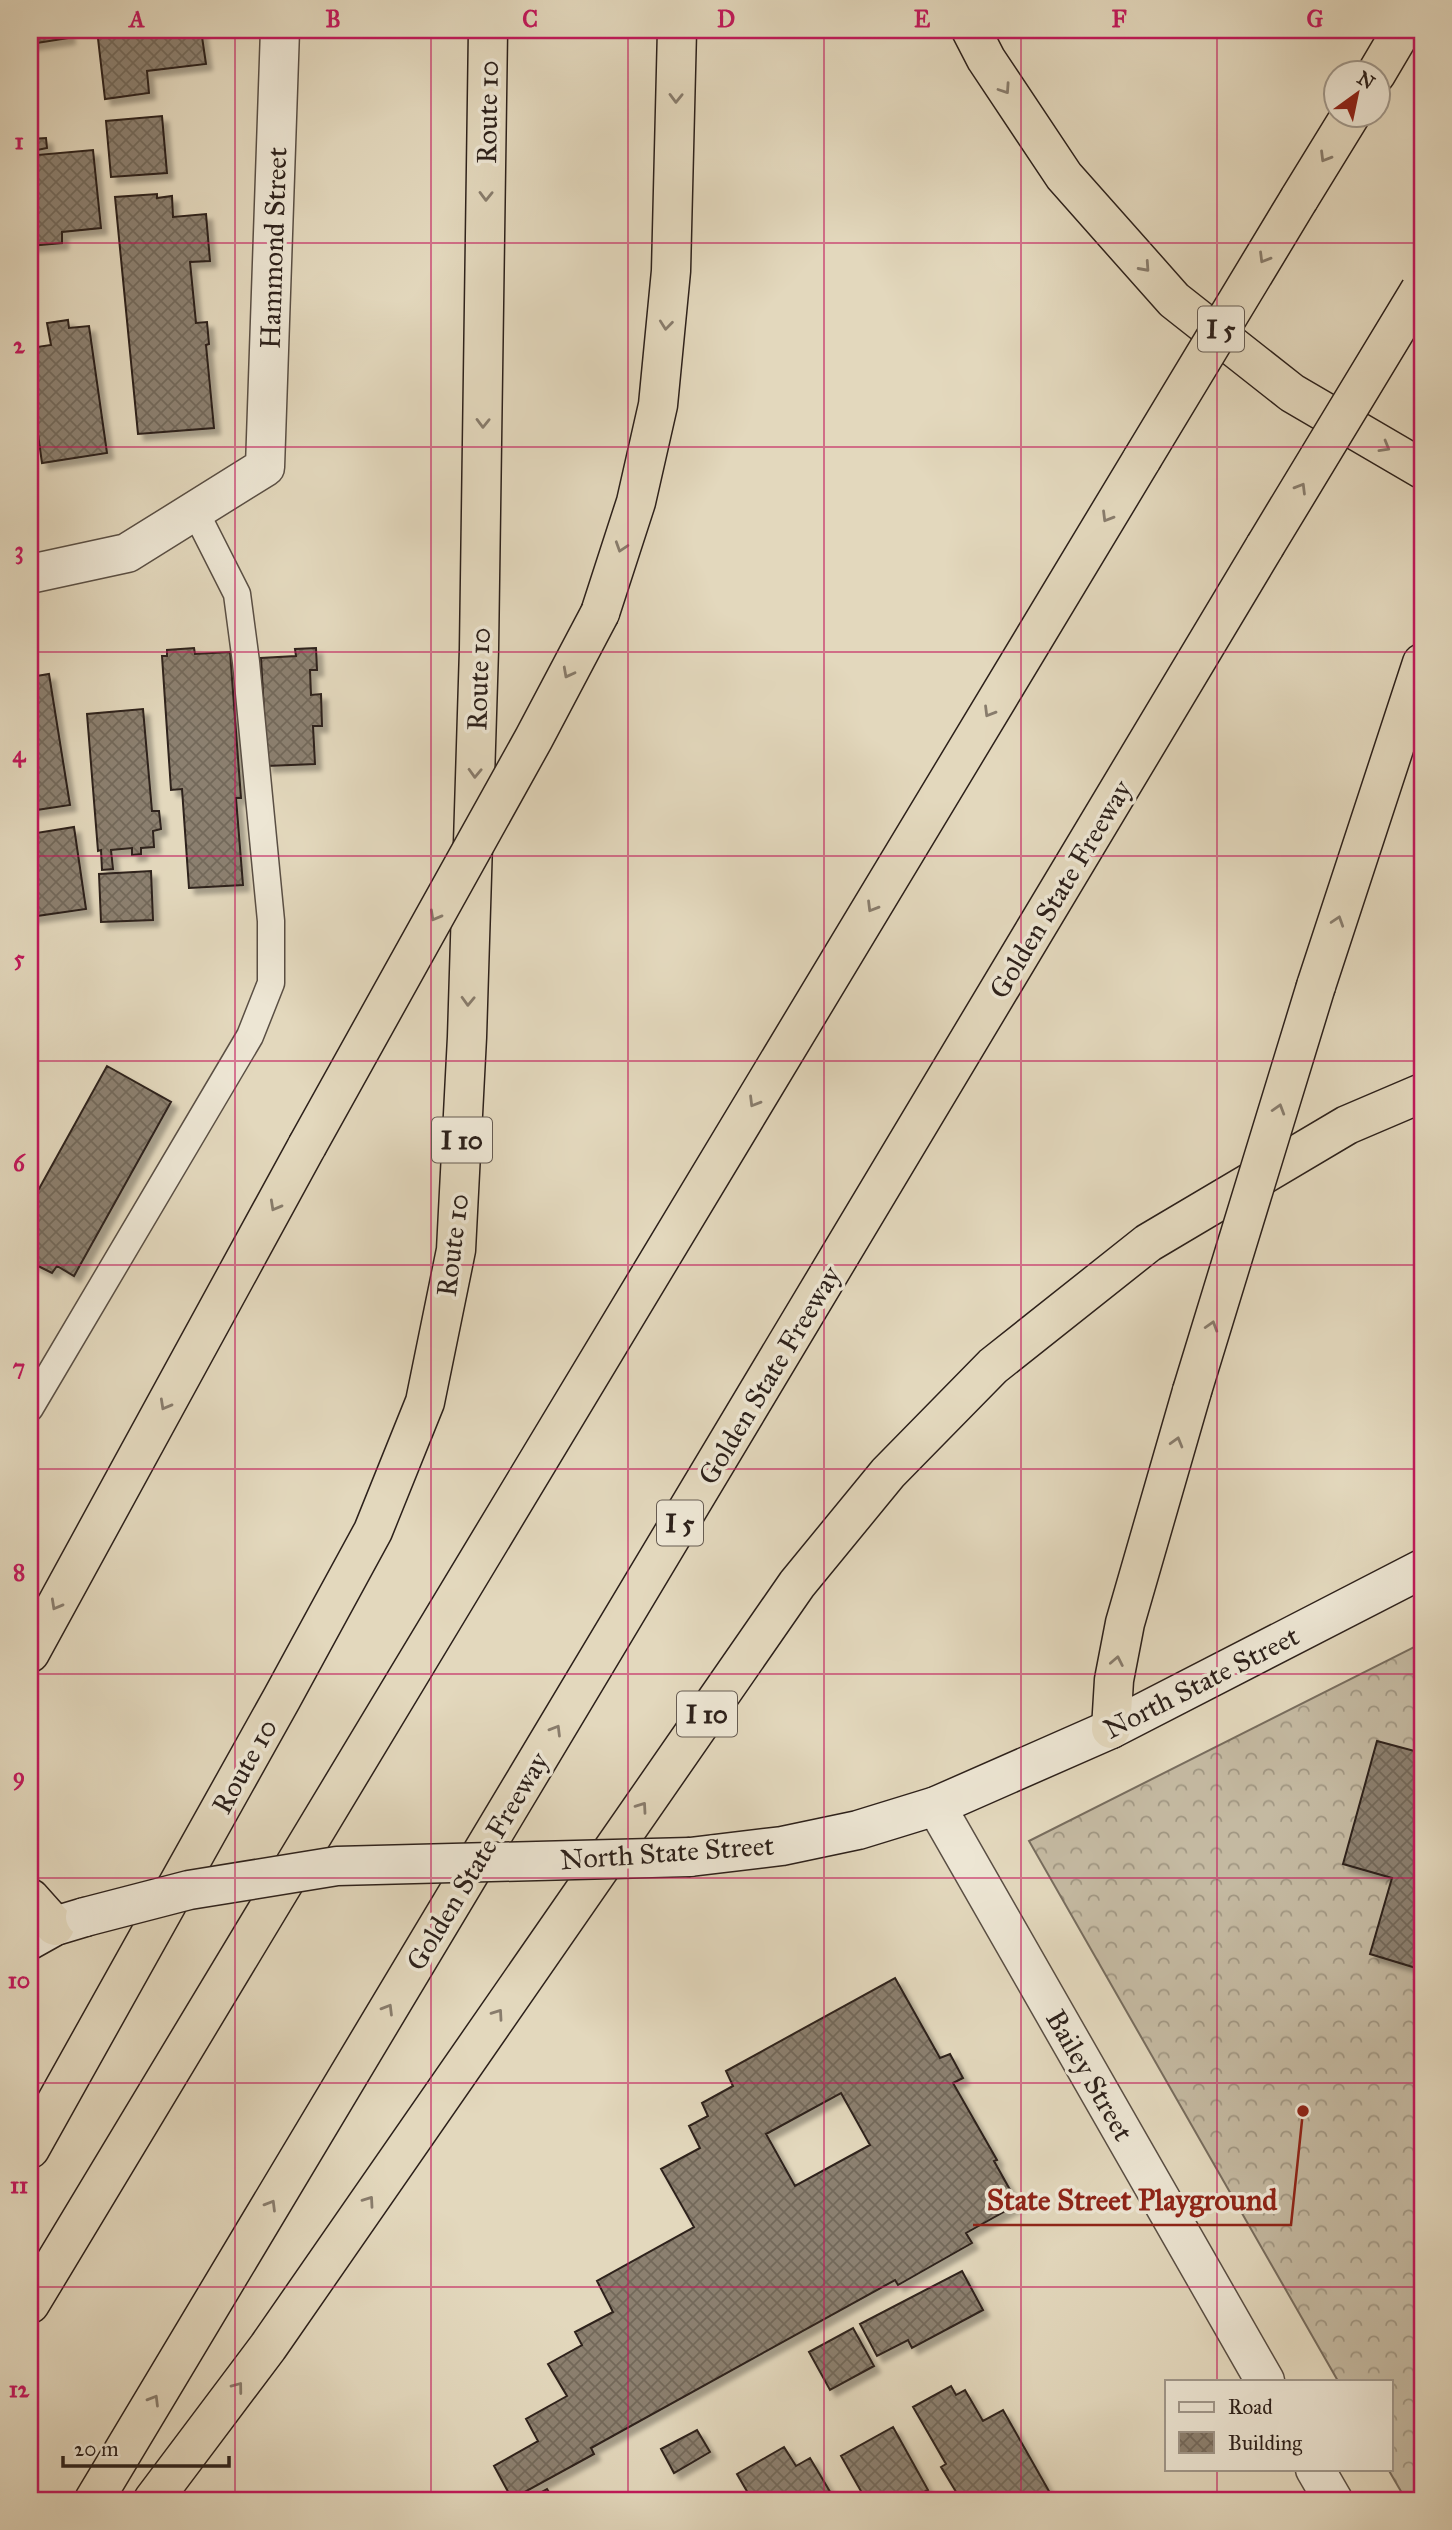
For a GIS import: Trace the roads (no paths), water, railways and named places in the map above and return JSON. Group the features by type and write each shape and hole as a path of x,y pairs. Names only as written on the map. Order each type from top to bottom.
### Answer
{"highway":[{"name":"Route 10","path":"30,2149 373,1531 425,1402 456,1250 466,1050 480,636 488,30"},
{"path":"30,1653 534,738 600,612 636,502 658,405 671,271 677,30"},
{"path":"971,30 986,59 1064,176 1174,300 1292,393 1422,469"},
{"path":"1384,60 1402,30"},
{"name":"I 5","path":"30,2304 1341,130"},
{"name":"Golden State Freeway","path":"94,2500 1421,288"},
{"path":"1111,1729 1114,1680 1125,1623 1192,1391 1316,986 1422,663"},
{"name":"I 10","path":"153,2500 268,2347 797,1584 888,1473 993,1366 1148,1242 1347,1125 1422,1093"},
{"path":"30,1898 56,1928"}],"street":[{"name":"Hammond Street","path":"195,511 265,467 280,30"},
{"path":"30,574 127,553 195,511"},
{"name":"North State Street","path":"56,1928 189,1890 337,1866 690,1857 782,1846 858,1830 936,1806 1111,1729 1422,1569"},
{"name":"Bailey Street","path":"936,1806 1264,2380"},
{"path":"1316,2470 1333,2500"}],"lane":[{"path":"30,1408 250,1036 271,983 271,921 237,594 195,511"}],"place":[{"name":"State Street Playground","path":"1303,2111"}]}
